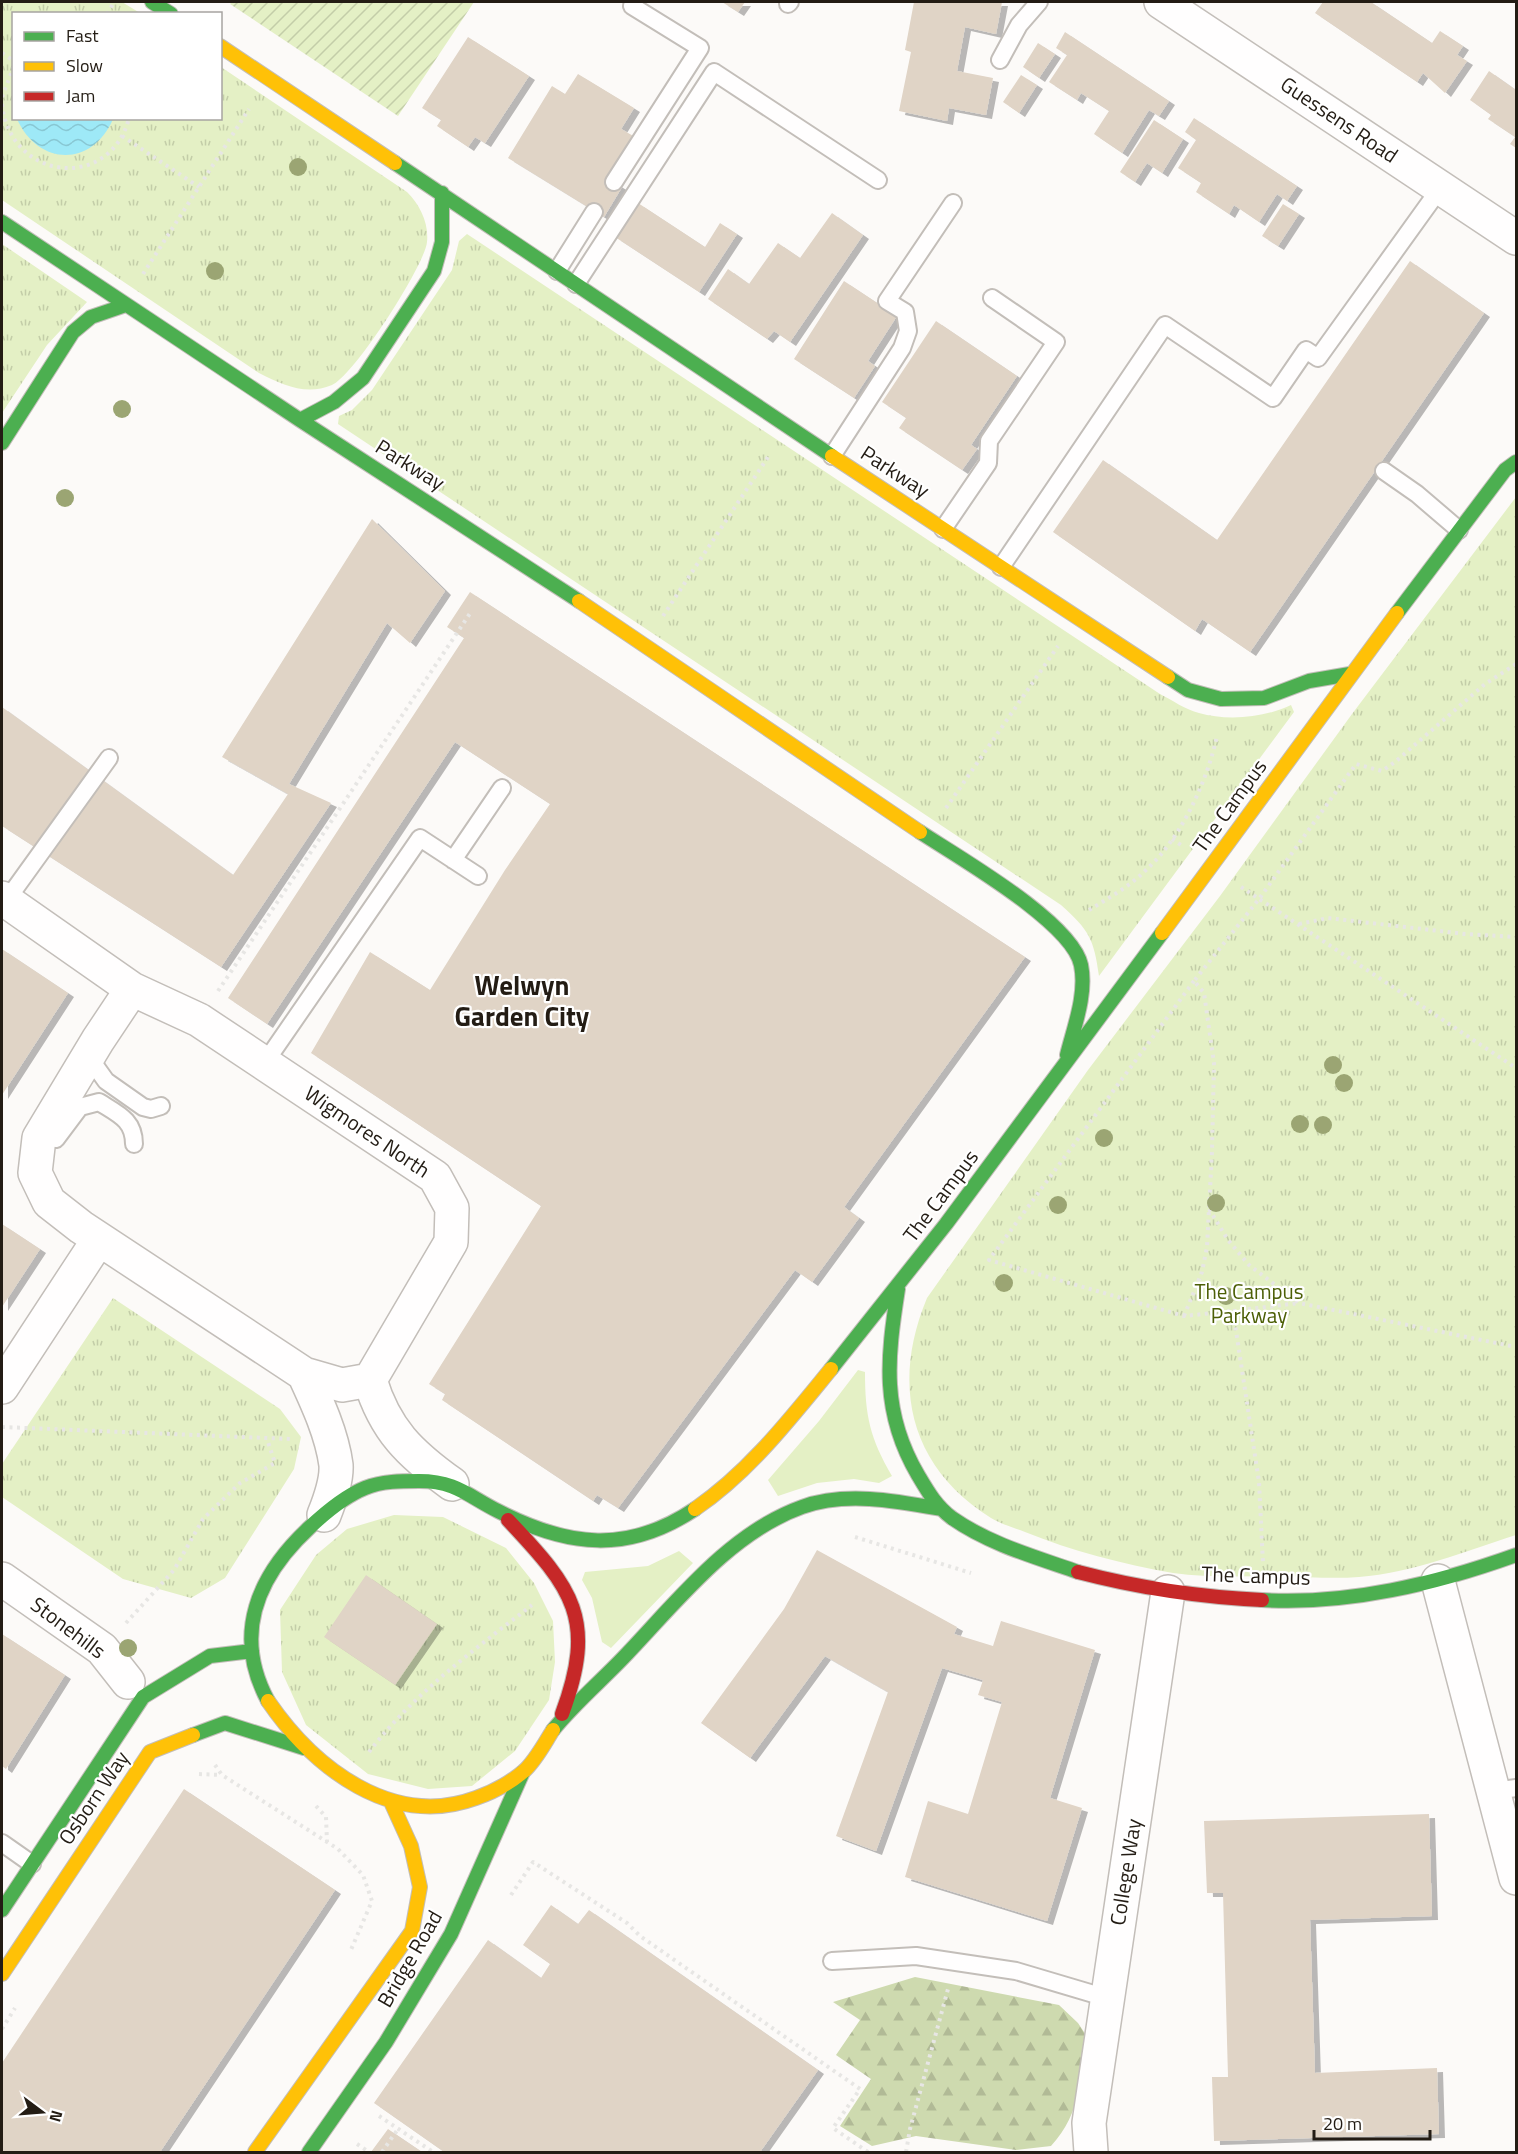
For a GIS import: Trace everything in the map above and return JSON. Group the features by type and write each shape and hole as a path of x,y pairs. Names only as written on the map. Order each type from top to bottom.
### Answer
{"main road":[{"path":"152,2 168,12"},
{"name":"Parkway","path":"222,47 832,456 1188,690 1221,699 1264,698 1309,681 1350,674"},
{"path":"300,420 334,402 363,378 434,271 441,256 444,236 442,193"},
{"name":"Parkway","path":"2,222 300,420 509,553 1039,912 1060,932 1077,953 1082,968 1080,998 1064,1069"},
{"path":"2,443 73,332 92,316 126,305"},
{"path":"1511,466 1516,452"},
{"name":"The Campus","path":"1511,466 1459,530 1350,674 1064,1069 899,1287 887,1358 888,1400 906,1455 941,1509 986,1537 1035,1558 1119,1584 1168,1592 1294,1601 1353,1597 1438,1581 1516,1555"},
{"path":"899,1287 766,1448 735,1479 700,1506 670,1525 633,1541 602,1543 570,1539 501,1513 452,1484 408,1481 366,1487 324,1515 293,1540 269,1573 256,1604 251,1633 256,1677 272,1706 304,1748 347,1782 391,1802 435,1809 474,1801 523,1772 557,1726 678,1602 741,1542 770,1519 804,1506 867,1497 941,1509"},
{"path":"501,1513 540,1552 568,1591 581,1627 580,1663 574,1688 557,1726"},
{"name":"Osborn Way","path":"2,1910 143,1697 210,1656 252,1651"},
{"name":"Osborn Way","path":"2,1974 150,1752 225,1723 304,1748"},
{"name":"Bridge Road","path":"309,2152 386,2042 451,1934 523,1772"},
{"name":"Bridge Road","path":"255,2152 412,1931 420,1887 411,1846 391,1802"}],"street":[{"name":"Guessens Road","path":"1161,2 1516,238"},
{"name":"Wigmores North","path":"4,900 132,989 199,1020 435,1177 452,1208 451,1242 370,1380"},
{"path":"132,989 39,1138 35,1173 49,1202 99,1239 304,1374 342,1385 370,1380 378,1407 395,1435 422,1462 452,1484"},
{"path":"2,1387 99,1239"},
{"path":"304,1374 320,1407 336,1466 331,1497 324,1515"},
{"name":"Stonehills","path":"2,1579 102,1649 128,1682"},
{"path":"1438,1581 1505,1790 1516,1878"},
{"name":"College Way","path":"1091,2152 1089,2123 1168,1592"}],"lane":[{"path":"1000,60 1020,25 1039,2"},
{"path":"614,182 700,48 632,6"},
{"path":"576,284 714,72 878,180"},
{"path":"1001,567 1165,325 1273,398 1306,350 1318,358 1441,187"},
{"path":"832,456 902,348 908,331 904,312 887,301 953,203"},
{"path":"557,271 594,212"},
{"path":"943,528 988,463 989,441 1056,342 992,298"},
{"path":"1384,471 1417,494 1459,530"},
{"path":"4,900 109,758"},
{"path":"453,860 502,788"},
{"path":"264,1064 420,838 478,876"},
{"path":"92,1050 96,1067 106,1081 143,1107 151,1109 161,1106"},
{"path":"35,1173 65,1125 80,1107 99,1102 129,1121 134,1134 134,1144"},
{"path":"2,1843 32,1864"},
{"path":"832,1961 916,1956 1016,1971 1107,1998"}],"path":[{"path":"2,97 12,71"},
{"path":"152,282 142,275 253,103"},
{"path":"2,104 3,119 11,138 25,154 42,164 62,168 82,167 101,159 122,136 128,120"},
{"path":"122,136 199,187"},
{"path":"645,644 788,426"},
{"path":"212,1000 471,612"},
{"path":"927,836 1078,617"},
{"path":"1516,664 1485,684 1382,771 1356,764 1259,899 1194,981 989,1260 1184,1316 1299,1303 1516,1347"},
{"path":"1060,932 1147,870 1172,839 1196,796 1214,752 1219,729"},
{"path":"1212,867 1516,1068"},
{"path":"1298,924 1328,918 1465,934 1516,937"},
{"path":"1184,1316 1202,1272 1208,1209 1214,1064 1204,993 1194,981"},
{"path":"1208,1209 1228,1240 1249,1264 1299,1303"},
{"path":"1233,1311 1260,1482 1263,1567"},
{"path":"2,1427 267,1439 310,1439 327,1432"},
{"path":"102,1649 174,1570 202,1518 240,1483 275,1463 267,1439"},
{"path":"853,1536 975,1574"},
{"path":"363,1760 386,1730 447,1670 534,1604"},
{"path":"212,1761 222,1775 327,1842 363,1875 372,1902 345,1960"},
{"path":"326,1817 327,1842"},
{"path":"507,1900 533,1862 627,1923 640,1936 860,2088 833,2128 865,2152"},
{"path":"906,2152 910,2129 948,1988 961,1964"},
{"path":"384,2119 433,2152"},
{"path":"382,2152 398,2129"}],"green space":[{"path":"2,2 122,2 138,12 12,12 12,120 222,120 222,68 407,192 423,215 427,228 427,242 402,295 356,362 332,385 304,389 286,385 259,373 2,200"},
{"path":"232,2 474,2 398,116 230,4"},
{"path":"467,234 1160,694 1194,712 1221,717 1245,717 1269,713 1291,705 1294,712 1099,976 1089,936 1078,921 1061,905 338,424 339,416 352,410 372,390 452,270 459,241"},
{"path":"2,244 87,302 47,345 2,413"},
{"name":"The Campus Parkway","path":"1516,497 1516,1535 1439,1560 1379,1575 1340,1578 1214,1576 1186,1575 1116,1561 1061,1545 991,1518 963,1497 941,1474 925,1449 915,1421 910,1392 910,1361 916,1330 927,1298 1088,1070"},
{"path":"113,1298 280,1409 301,1437 294,1469 225,1578 191,1598 123,1579 2,1497 2,1464"},
{"path":"858,1370 865,1372 870,1426 878,1450 892,1476 879,1483 854,1479 817,1483 778,1496 768,1480 819,1421"},
{"path":"394,1515 443,1517 506,1548 534,1583 553,1621 555,1662 549,1700 515,1751 472,1786 428,1789 368,1774 306,1725 282,1672 280,1610 316,1555 347,1529"},
{"path":"679,1551 693,1563 611,1648 602,1642 592,1598 582,1580 585,1572 648,1566"},
{"path":"915,1977 1059,2005 1078,2023 1086,2035 1078,2094 1069,2120 1051,2146 1016,2150 916,2136 872,2146 840,2126 871,2079 836,2055 860,2020 833,2002"}],"water":[{"path":"18,120 112,120 104,135 92,146 79,153 65,155 51,153 38,146 26,135"}],"building":[{"path":"722,2 745,2 738,12"},
{"path":"914,2 1002,2 996,34 965,27 957,71 993,78 986,115 949,108 947,121 899,111 911,52 905,50"},
{"path":"1323,2 1371,2 1432,43 1440,31 1463,46 1457,55 1467,61 1445,93 1423,73 1417,82 1315,13"},
{"path":"1065,32 1169,101 1159,116 1149,110 1122,153 1094,134 1109,111 1081,93 1077,100 1049,82 1067,55 1056,48"},
{"path":"468,37 529,76 485,143 475,137 468,147 437,126 441,120 422,108"},
{"path":"1038,43 1055,54 1039,78 1023,67"},
{"path":"1489,71 1516,90 1516,148 1510,144 1515,137 1488,119 1491,115 1470,100"},
{"path":"578,74 634,108 621,129 635,137 609,179 622,187 604,217 508,158 552,86 565,94"},
{"path":"1021,75 1037,85 1019,113 1003,102"},
{"path":"1194,118 1297,186 1287,201 1277,194 1259,222 1234,205 1229,214 1196,192 1201,183 1178,168 1196,140 1185,132"},
{"path":"1154,120 1183,139 1162,173 1147,163 1135,182 1120,172"},
{"path":"638,203 705,247 720,223 737,234 699,292 615,237"},
{"path":"1283,204 1299,214 1278,246 1262,236"},
{"path":"832,213 863,235 790,342 774,331 767,339 708,299 728,269 749,284 778,243 800,258"},
{"path":"1410,261 1484,313 1250,652 1202,619 1195,631 1053,532 1103,460 1217,540"},
{"path":"844,281 897,316 868,361 875,366 854,398 794,359"},
{"path":"936,321 1017,376 971,445 977,449 962,470 899,428 906,418 882,402"},
{"path":"372,519 445,591 410,643 387,623 289,784 331,803 221,967 2,826 2,707 233,875 288,794 222,757"},
{"path":"470,592 1025,957 844,1207 859,1218 812,1282 795,1270 618,1508 597,1495 593,1501 442,1400 445,1394 429,1384 541,1206 311,1053 370,952 430,990 505,870 550,804 455,742 267,1024 228,998 464,638 447,627"},
{"path":"2,949 68,993 2,1095"},
{"path":"2,1224 40,1249 2,1307"},
{"path":"817,1550 957,1627 954,1634 993,1646 1001,1621 1095,1650 1050,1798 1082,1808 1047,1921 905,1877 928,1801 968,1814 1002,1702 978,1695 983,1680 942,1668 876,1851 836,1836 888,1692 825,1656 750,1758 701,1723 784,1609"},
{"path":"366,1575 437,1624 395,1685 324,1637"},
{"path":"2,1634 65,1675 6,1769 2,1766"},
{"path":"184,1789 335,1890 160,2152 2,2152 2,2063"},
{"path":"1429,1814 1432,1916 1310,1920 1315,2073 1437,2068 1439,2134 1214,2141 1212,2077 1228,2077 1223,1893 1207,1893 1204,1821"},
{"path":"551,1905 578,1924 589,1910 818,2070 760,2152 444,2152 374,2103 488,1940 541,1978 550,1964 523,1945"},
{"path":"388,2129 422,2152 371,2152"}],"traffic: fast":[{"path":"152,2 168,12"},
{"path":"395,163 832,456"},
{"path":"300,420 334,402 363,378 434,271 442,242 442,193"},
{"path":"2,222 300,420 579,601"},
{"path":"2,443 73,332 91,317 126,305"},
{"path":"1397,613 1505,470 1516,462"},
{"path":"1168,677 1188,690 1221,699 1264,698 1309,681 1350,674"},
{"path":"920,832 1011,892 1036,911 1073,948 1081,965 1082,987 1079,1010 1067,1055"},
{"path":"831,1369 946,1224 1162,933"},
{"path":"898,1289 891,1339 890,1385 898,1429 906,1452 925,1487 941,1509 966,1527 1013,1549 1078,1572"},
{"path":"268,1701 257,1676 252,1652 252,1629 256,1607 264,1585 276,1565 310,1527 350,1495 365,1488 399,1481 443,1484 461,1490 524,1523 573,1538 598,1540 622,1539 646,1533 695,1509"},
{"path":"553,1730 705,1572 727,1552 775,1519 802,1507 836,1499 871,1499 941,1509"},
{"path":"1262,1600 1295,1601 1359,1596 1454,1575 1516,1555"},
{"path":"2,1910 143,1697 210,1656 252,1651"},
{"path":"193,1735 225,1723 304,1748"},
{"path":"309,2152 386,2042 451,1934 523,1772"}],"traffic: slow":[{"path":"222,47 395,163"},
{"path":"832,456 1168,677"},
{"path":"579,601 920,832"},
{"path":"1162,933 1397,613"},
{"path":"695,1509 751,1462 831,1369"},
{"path":"268,1701 308,1749 332,1769 358,1786 385,1799 415,1805 445,1805 476,1798 501,1787 528,1767 553,1730"},
{"path":"2,1974 150,1752 193,1735"},
{"path":"255,2152 412,1931 420,1887 411,1846 391,1802"}],"traffic: jam":[{"path":"508,1520 549,1566 563,1587 572,1607 577,1629 577,1653 572,1681 562,1714"},
{"path":"1078,1572 1169,1591 1262,1600"}],"district":[{"name":"Welwyn Garden City","path":"522,1002"}]}
